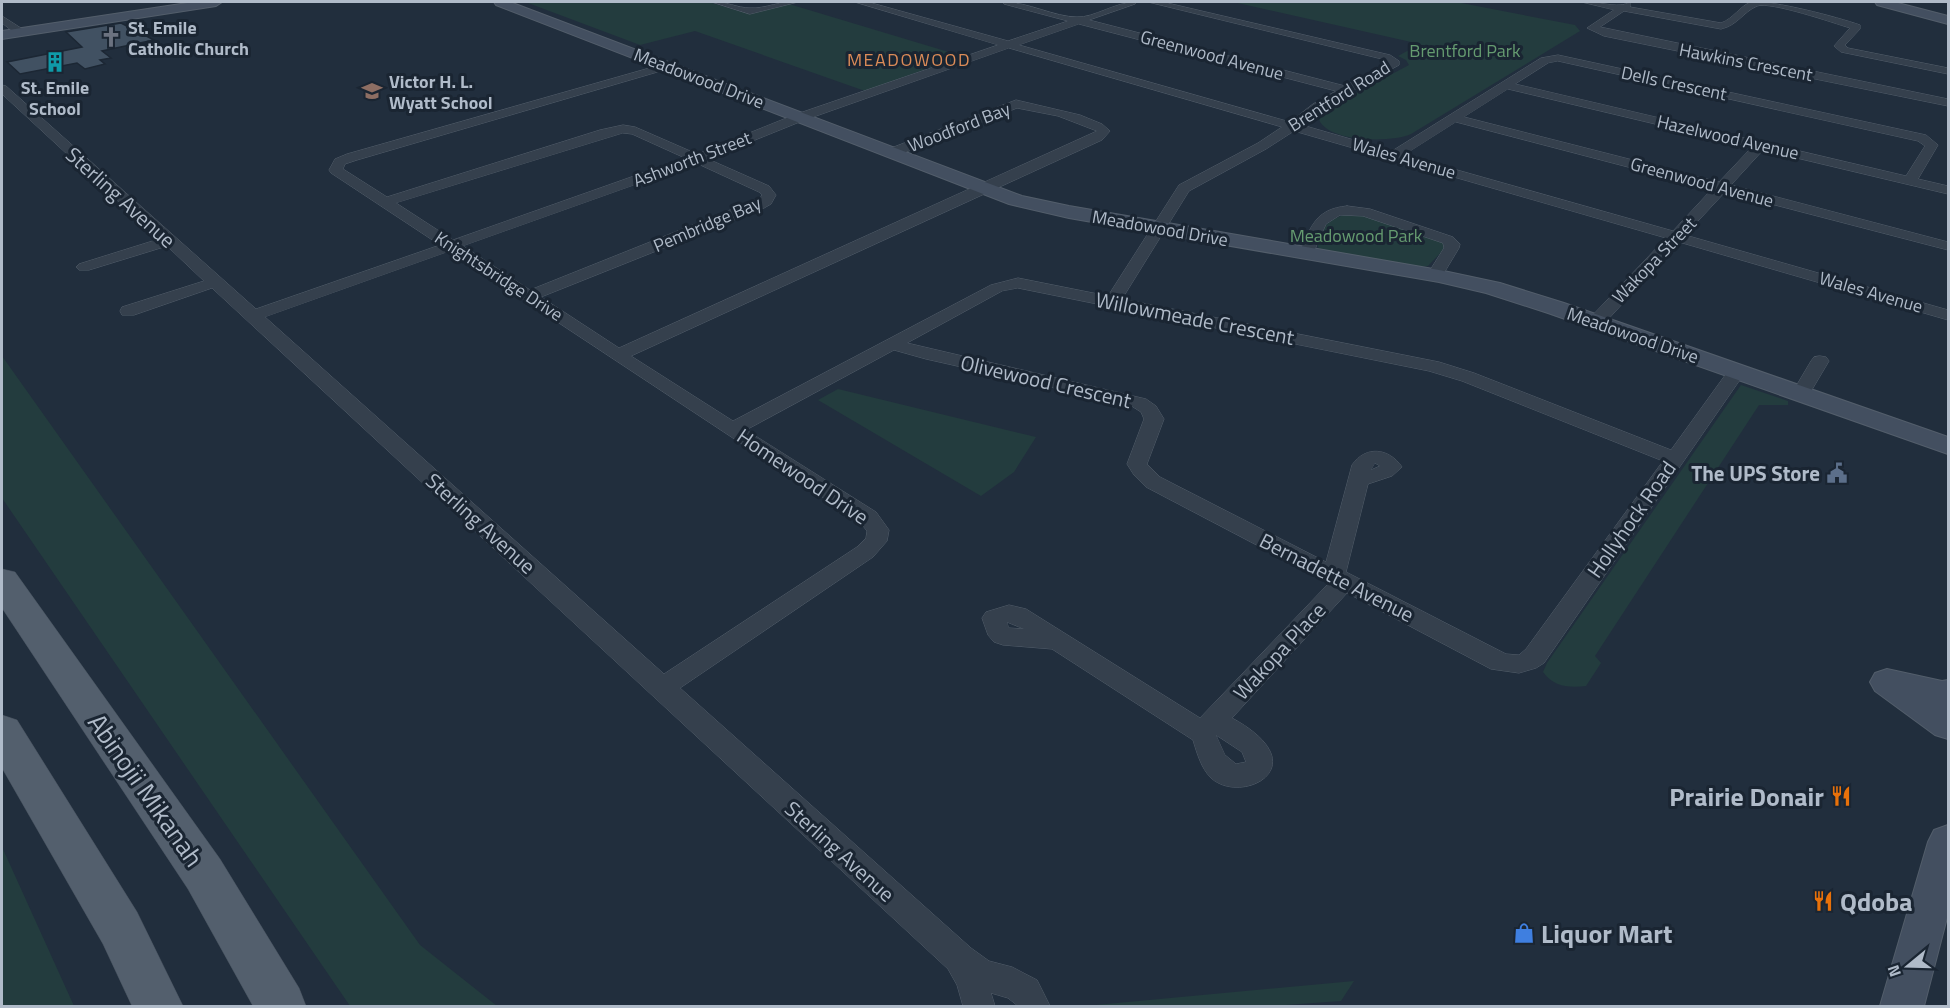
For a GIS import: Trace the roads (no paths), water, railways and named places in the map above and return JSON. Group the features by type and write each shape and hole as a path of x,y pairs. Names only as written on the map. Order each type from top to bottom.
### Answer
{"main road":[{"name":"Abinojii Mikanah","path":"2,581 204,874 281,1006"},
{"path":"2,732 120,928 159,1006"}],"street":[{"path":"2,33 191,2"},
{"path":"2,19 18,30 214,2"},
{"name":"Meadowood Drive","path":"500,2 984,189 1044,208 1435,275 1512,294 1836,405 1948,446"},
{"path":"717,2 750,11 793,2"},
{"name":"Wales Avenue","path":"860,2 1948,315"},
{"name":"Greenwood Avenue","path":"1007,2 1346,90"},
{"name":"Ashworth Street","path":"252,316 696,159 800,117 1132,2"},
{"name":"Brentford Road","path":"1112,302 1184,188 1262,146 1311,110 1395,63 1386,57 1153,2"},
{"path":"1587,2 1721,26 1730,24 1754,4 1771,2 1856,27 1839,46 1845,50 1948,71"},
{"name":"Hawkins Crescent","path":"1632,2 1592,28 1608,34 1948,103"},
{"path":"1881,2 1948,20"},
{"name":"Dells Crescent","path":"1395,155 1548,59 1564,59 1911,135 1928,141 1932,145 1910,181"},
{"name":"Knightsbridge Drive","path":"618,355 336,170 337,165 352,157 667,66"},
{"name":"Hazelwood Avenue","path":"1507,85 1948,190"},
{"name":"Sterling Avenue","path":"2,88 960,959 980,973 1013,982 1023,988 1035,1006"},
{"name":"Woodford Bay","path":"891,153 1016,104 1034,105 1095,124 1104,131 1098,137 984,189"},
{"name":"Greenwood Avenue","path":"1455,118 1948,246"},
{"name":"Pembridge Bay","path":"385,202 616,130 635,131 764,189 768,193 769,198 759,205 529,296"},
{"name":"Wakopa Street","path":"1596,322 1761,146"},
{"path":"618,355 984,189"},
{"path":"1307,253 1320,222 1336,211 1359,210 1437,235 1451,242 1452,250 1439,264 1435,275"},
{"path":"84,267 169,241"},
{"path":"128,311 214,282"},
{"name":"Willowmeade Crescent","path":"734,429 1006,284 1023,284 1439,367 1674,458"},
{"name":"Olivewood Crescent","path":"893,344 926,354 1136,401 1145,405 1151,410 1155,419 1137,464 1141,471 1154,482"},
{"name":"Homewood Drive","path":"618,355 868,517 874,523 878,536 865,552 660,688"},
{"path":"1801,393 1820,361"},
{"name":"Hollyhock Road","path":"1523,663 1535,656 1737,372"},
{"name":"Meadowood Drive","path":"1836,405 1874,412 1948,434"},
{"path":"1339,578 1358,480"},
{"name":"Bernadette Avenue","path":"1154,482 1500,662 1510,665 1523,663"},
{"name":"Wakopa Place","path":"1057,639 1208,726 1339,578"},
{"path":"1948,693 1943,695 1887,682 1948,725"},
{"path":"1902,1006 1948,842"},
{"name":"Sterling Avenue","path":"960,959 971,979 979,1006"}],"place":[{"name":"St. Emile Catholic Church","path":"111,37"},
{"name":"St. Emile School","path":"55,62"},
{"name":"Victor H. L. Wyatt School","path":"372,91"},
{"name":"The UPS Store","path":"1837,473"},
{"name":"Prairie Donair","path":"1841,796"},
{"name":"Qdoba","path":"1823,901"},
{"name":"Liquor Mart","path":"1524,933"}],"district":[{"name":"MEADOWOOD","path":"909,59"}],"park label":[{"name":"Brentford Park","path":"1465,50"},
{"name":"Meadowood Park","path":"1356,235"}]}
